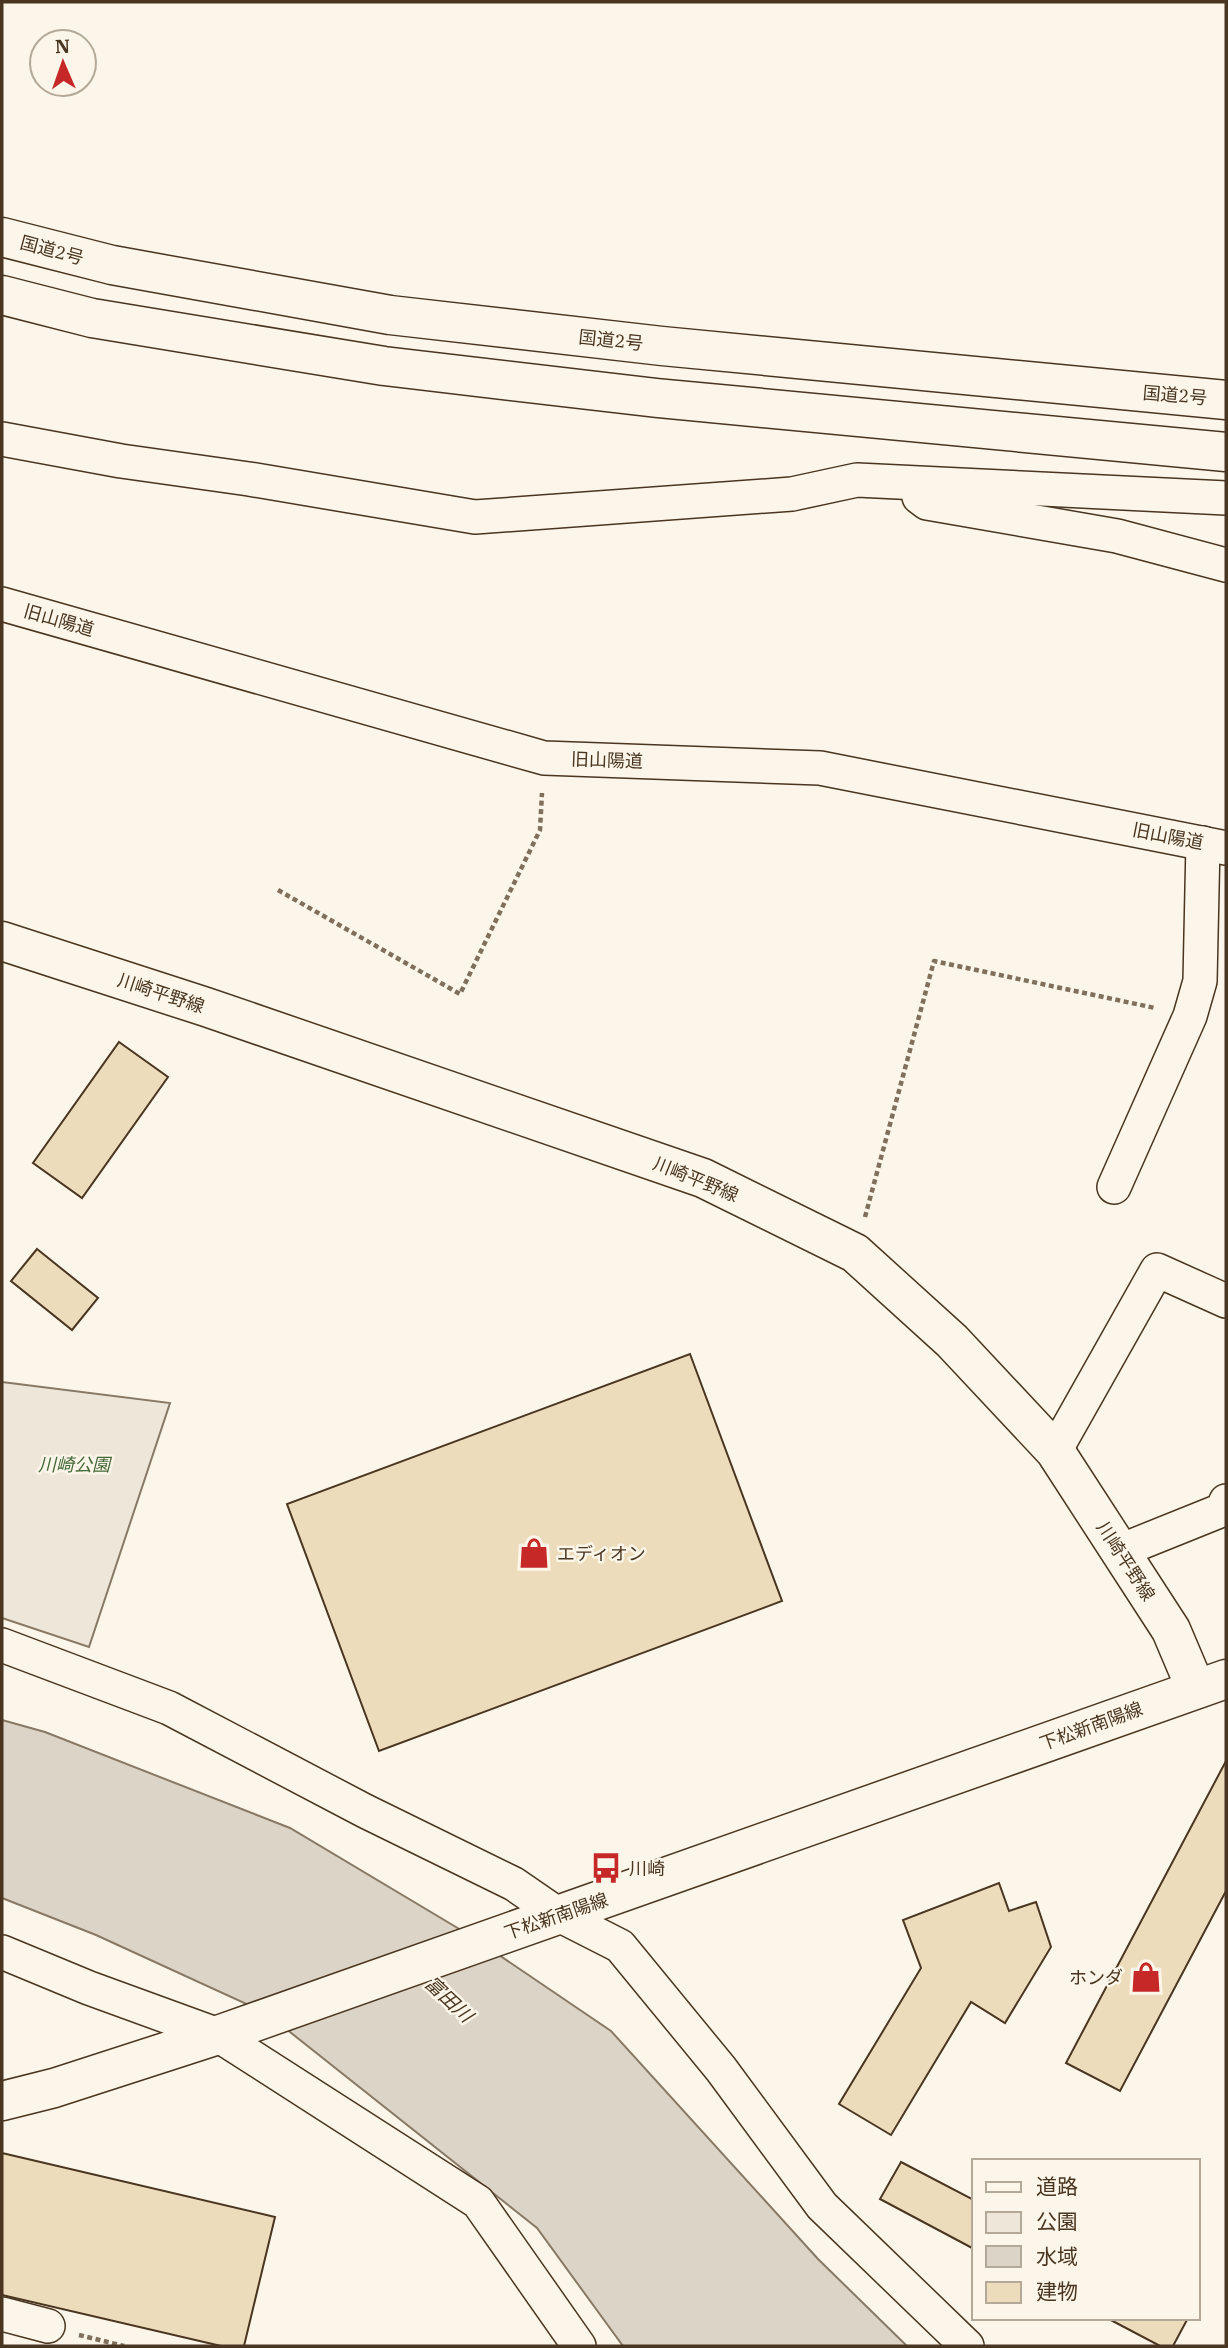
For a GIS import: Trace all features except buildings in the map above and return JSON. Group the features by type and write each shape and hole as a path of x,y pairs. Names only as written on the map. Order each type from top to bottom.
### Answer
{"main road":[{"name":"国道2号","path":"2,237 112,265 390,315 662,346 1226,400"},
{"path":"2,295 92,318 384,366 657,398 1226,452"},
{"name":"川崎平野線","path":"2,941 206,1007 703,1178 855,1253 952,1341 1055,1451 1171,1630 1211,1684"},
{"name":"下松新南陽線","path":"2,2101 54,2088 218,2035 1211,1684"}],"street":[{"path":"2,439 121,461 249,479 475,517 792,494 857,480 1226,498"},
{"path":"898,483 926,503 1118,537 1226,565"},
{"name":"旧山陽道","path":"2,604 544,758 820,768 1214,845"},
{"path":"1114,1187 1190,1016 1200,981 1214,845"},
{"path":"1055,1451 1157,1270 1226,1301"},
{"path":"1121,1551 1222,1510 1226,1502"},
{"path":"2,1646 169,1708 365,1811 514,1884 544,1921 620,1946 722,2069 822,2206 967,2346"},
{"path":"2,1952 89,1988 218,2035 478,2202 577,2345"},
{"path":"2,2315 48,2326"}],"path":[{"path":"278,890 460,994 540,830 544,758"},
{"path":"855,1253 934,961 1190,1016"},
{"path":"48,2326 124,2346"}],"green space":[{"name":"川崎公園","path":"2,1382 170,1403 89,1647 2,1618"}],"water":[{"name":"富田川","path":"2,1720 45,1732 290,1828 471,1936 611,2031 818,2259 907,2346 623,2346 537,2228 266,2013 96,1935 2,1898"}],"place":[{"name":"エディオン","path":"534,1553"},
{"name":"川崎","path":"606,1868"},
{"name":"ホンダ","path":"1146,1977"}]}
